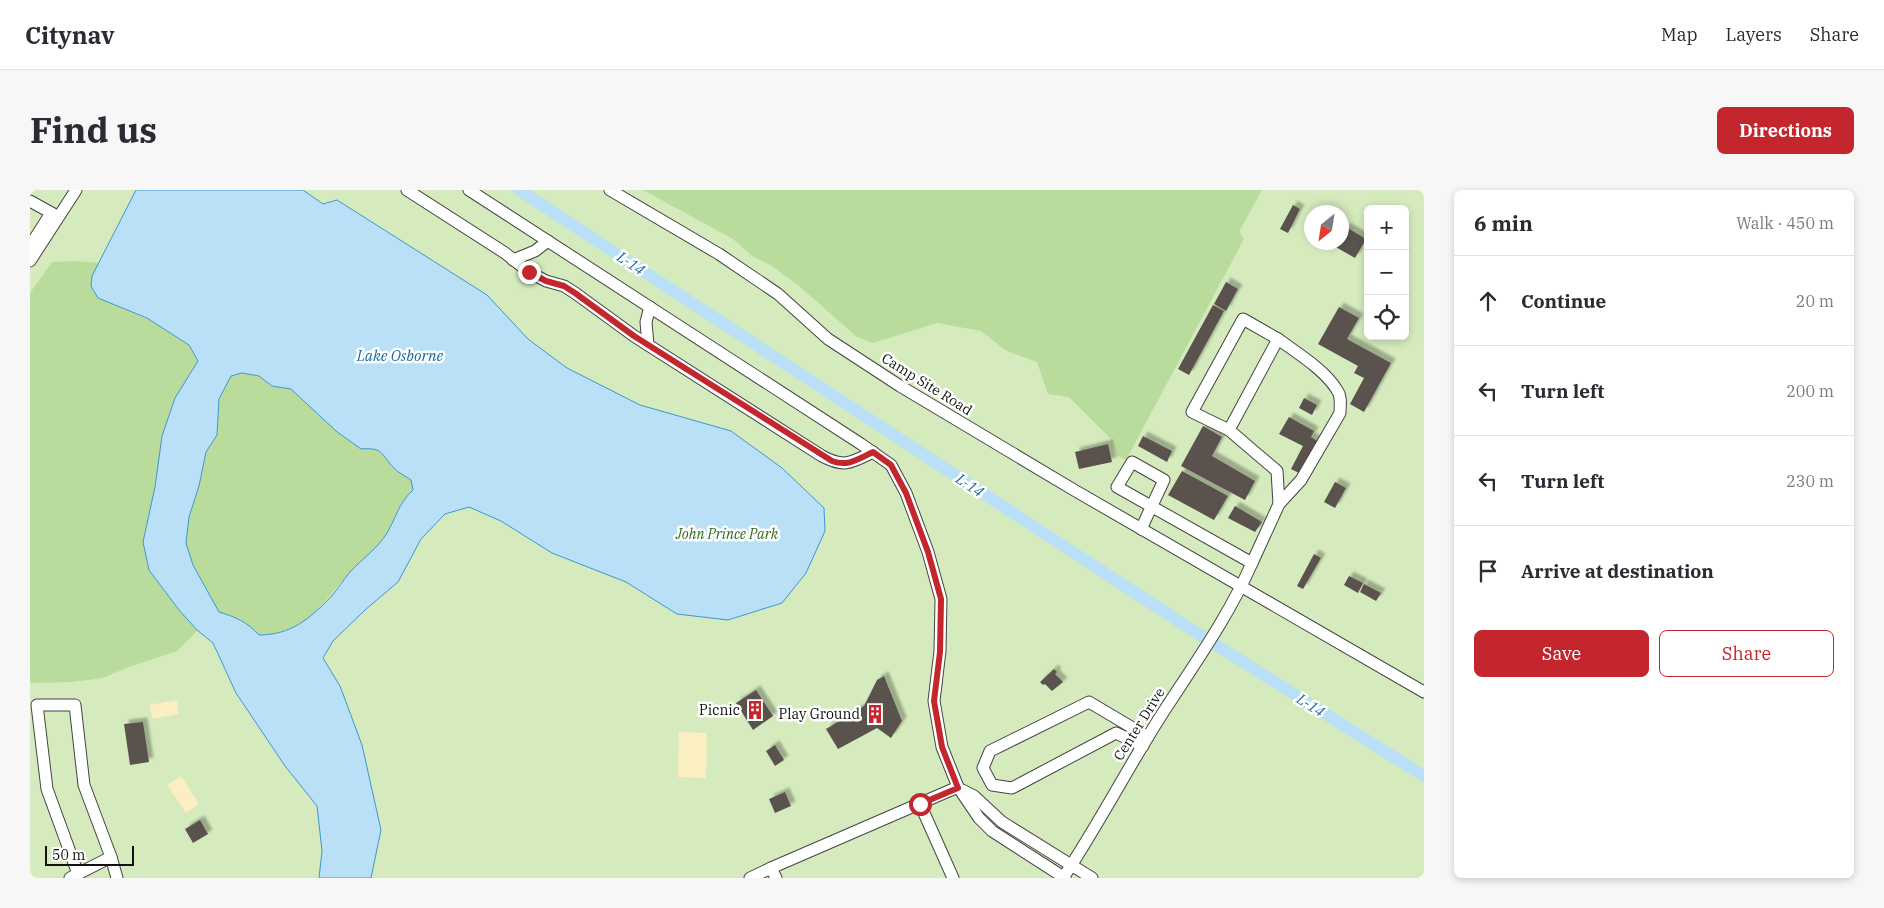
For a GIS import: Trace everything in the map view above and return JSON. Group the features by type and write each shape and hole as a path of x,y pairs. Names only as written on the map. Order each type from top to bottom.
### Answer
{"street":[{"path":"35,190 30,200 55,215"},
{"path":"30,246 76,190"},
{"path":"407,190 538,277 564,286 575,293 648,345 832,461 839,464 851,463 873,452"},
{"path":"469,190 891,465 906,493 928,552 941,599 940,652 934,701 942,747 958,788 979,818 992,831 1064,878"},
{"name":"Camp Site Road","path":"610,190 719,254 778,294 828,339 900,386 1141,529 1424,692"},
{"path":"30,261 55,215"},
{"path":"513,260 535,251 548,241"},
{"path":"648,345 646,322 650,307"},
{"path":"1243,319 1278,339 1322,373 1337,390 1341,400 1340,413 1301,480 1279,504 1277,471 1229,430 1192,412 1243,319"},
{"path":"1229,430 1278,339"},
{"name":"Center Drive","path":"1064,878 1145,742 1196,665 1242,586 1279,504"},
{"path":"1141,529 1152,506 1252,563"},
{"path":"1089,702 1145,742 1116,733 1012,788 992,785 983,768 990,751 1089,702"},
{"path":"111,857 74,876 47,789 37,705 75,705 84,785 111,857 117,878"},
{"path":"750,878 774,873 958,788 974,796 1002,822 1092,878"},
{"path":"920,804 953,878"}],"green space":[{"name":"John Prince Park","path":"30,190 1424,190 1424,878 30,878"},
{"path":"643,190 1262,190 1239,232 1244,239 1126,460 1116,455 1110,438 1069,397 1048,394 1037,362 1005,350 981,331 937,323 873,343 857,337 799,286 772,266 752,256 733,239"},
{"path":"77,261 99,263 92,276 98,298 147,318 189,345 198,361 175,398 162,436 155,487 149,570 179,610 198,630 177,651 126,668 103,678 72,682 30,683 30,293 52,262"},
{"path":"242,373 259,376 272,386 291,389 361,449 374,449 381,453 396,470 411,480 413,490 401,505 390,527 375,549 350,572 321,606 301,623 289,630 275,634 259,635 241,620 219,612 193,565 186,543 189,517 199,486 206,452 217,435 219,399 231,376"}],"sand":[{"path":"177,700 179,714 153,719 149,705"},
{"path":"679,732 707,733 706,778 678,777"},
{"path":"181,776 199,804 186,813 167,785"}],"water":[{"name":"Lake Osborne","path":"136,190 303,190 323,204 337,200 487,295 528,339 567,368 640,405 731,431 782,468 824,508 825,531 806,573 782,603 728,620 677,614 626,582 552,553 501,521 469,507 445,514 421,539 398,582 333,641 323,658 340,686 362,745 381,830 371,878 319,878 322,851 317,806 285,766 236,693 213,643 197,630 179,610 149,570 143,542 155,487 162,436 175,398 198,361 189,345 147,318 98,298 91,286 92,276","holes":["242,373 259,376 272,386 291,389 336,431 361,449 374,449 381,453 396,470 411,480 413,490 401,505 390,527 375,549 350,572 334,594 323,605 307,619 290,629 259,635 241,621 219,612 193,565 186,543 189,517 199,486 206,452 217,435 219,399 231,376"]}],"building":[{"path":"1293,205 1300,209 1288,233 1280,229"},
{"path":"1349,229 1364,238 1364,242 1355,258 1341,250 1349,250"},
{"path":"1226,282 1238,289 1226,311 1214,304"},
{"path":"1213,305 1224,311 1189,375 1178,369"},
{"path":"1339,307 1359,318 1347,339 1391,363 1364,412 1350,404 1364,378 1354,373 1358,366 1318,344"},
{"path":"1304,398 1317,405 1312,415 1299,408"},
{"path":"1289,417 1314,431 1311,437 1319,442 1301,474 1291,469 1303,446 1279,434"},
{"path":"1203,426 1222,437 1212,456 1255,481 1245,500 1181,466"},
{"path":"1143,436 1172,451 1167,462 1138,446"},
{"path":"1108,444 1112,462 1079,469 1075,452"},
{"path":"1182,471 1228,496 1214,520 1168,495"},
{"path":"1335,482 1346,488 1335,508 1324,502"},
{"path":"1235,506 1262,522 1255,532 1228,518"},
{"path":"1314,554 1321,558 1303,589 1297,586"},
{"path":"1349,576 1363,583 1358,593 1344,585"},
{"path":"1364,584 1381,593 1376,601 1360,592"},
{"path":"1054,669 1057,672 1055,674 1063,682 1052,691 1040,682"},
{"name":"Play Ground","path":"884,676 902,721 891,738 877,728 838,749 826,729 864,706 877,680"},
{"name":"Picnic","path":"756,690 773,716 753,730 736,703"},
{"path":"143,722 149,762 130,765 124,724"},
{"path":"775,745 784,760 775,766 766,751"},
{"path":"785,792 791,806 775,813 769,799"},
{"path":"200,820 208,834 193,843 185,829"}],"waterway":[{"name":"L-14","path":"519,190 1189,628 1424,776"}],"place":[{"name":"Picnic","path":"755,710"},
{"name":"Play Ground","path":"875,714"}],"route":[{"path":"529,272 546,281 564,286 634,336 822,456 839,464 846,464 873,452 891,465 906,493 928,552 941,599 940,652 934,701 942,747 958,788 920,804"}]}
